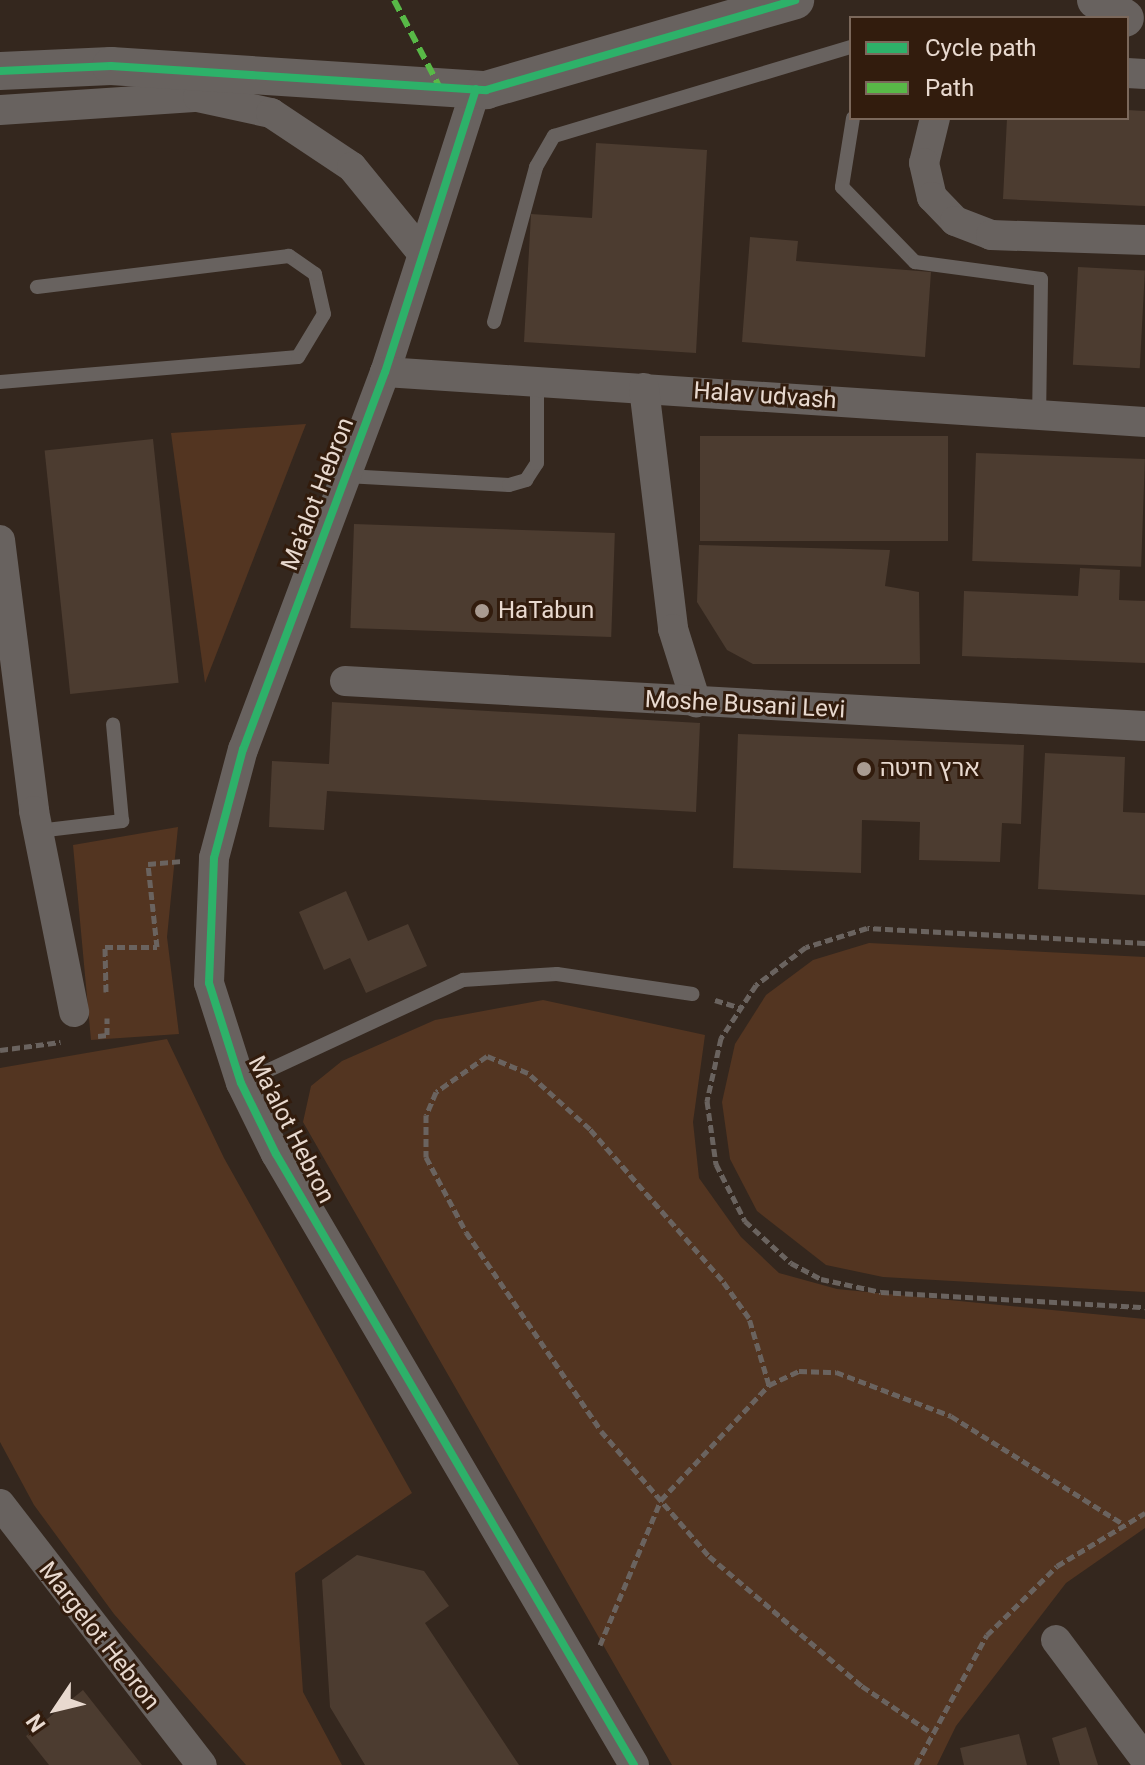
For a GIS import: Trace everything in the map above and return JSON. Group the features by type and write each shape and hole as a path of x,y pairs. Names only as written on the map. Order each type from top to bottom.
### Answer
{"street":[{"path":"0,71 111,66 476,89 795,0"},
{"path":"1096,0 1123,16"},
{"name":"Ma'alot Hebron","path":"476,89 385,372 243,749 214,858 209,983 241,1083 583,1684 634,1765"},
{"path":"0,110 198,97 271,113 352,167 423,254"},
{"path":"935,120 924,163 932,197 955,221 991,235 1145,240"},
{"name":"Halav udvash","path":"385,372 1145,422"},
{"path":"644,388 673,629 696,702"},
{"path":"0,540 38,831 75,1026"},
{"name":"Moshe Busani Levi","path":"345,681 1145,726"},
{"name":"Margelot Hebron","path":"0,1504 202,1765"},
{"path":"1056,1640 1145,1759"}],"lane":[{"path":"494,322 536,167 554,136 849,48"},
{"path":"853,120 842,187 915,262 1041,279 1039,415"},
{"path":"0,382 298,357 324,314 315,274 289,256 37,287"},
{"path":"346,476 509,485 526,480 537,463 537,382"},
{"path":"38,831 122,821 113,724"},
{"path":"241,1083 463,980 557,974 693,994"}],"path":[{"path":"92,1037 107,1035 105,947 157,947 148,864 214,858"},
{"path":"1145,943 867,928 806,947 756,985 721,1038 707,1101 716,1164 745,1221 821,1279 881,1292 1145,1307"},
{"path":"0,1050 75,1026"},
{"path":"769,1385 749,1318 590,1129 528,1073 487,1056 454,1072 426,1115 426,1157 466,1232 601,1431 721,1566 862,1686 932,1733"},
{"path":"583,1684 661,1500 769,1385 799,1371 836,1372 951,1416 1123,1524"},
{"path":"916,1765 987,1635 1057,1566 1145,1513"}],"shaded area":[{"path":"306,424 205,683 171,433"},
{"path":"178,827 167,937 179,1034 91,1040 73,845"},
{"path":"869,943 1145,957 1145,1292 883,1277 826,1265 757,1211 730,1159 722,1102 735,1044 766,995 813,960"},
{"path":"543,1000 705,1035 693,1122 699,1178 741,1237 779,1273 837,1289 1145,1319 1145,1528 1066,1583 956,1726 937,1765 672,1765 303,1122 311,1086 342,1061 435,1020"},
{"path":"167,1039 224,1158 412,1493 295,1573 303,1692 342,1765 246,1765 114,1614 34,1505 0,1442 0,1068"}],"building":[{"path":"1129,110 1145,111 1145,206 1003,199 1007,120 1129,120"},
{"path":"596,143 707,150 696,353 524,342 531,214 592,218"},
{"path":"750,237 798,241 796,261 931,272 925,357 742,342"},
{"path":"1078,267 1145,271 1140,368 1073,365"},
{"path":"700,436 948,436 948,541 700,541"},
{"path":"153,439 179,683 70,694 45,450"},
{"path":"976,453 1145,459 1141,567 972,561"},
{"path":"354,524 615,533 611,637 350,628"},
{"path":"699,545 890,550 885,586 919,592 920,664 753,664 727,650 697,602"},
{"path":"1080,568 1120,570 1119,600 1145,601 1145,663 962,656 964,591 1078,596"},
{"path":"332,702 700,723 696,812 327,791 324,830 269,827 272,761 329,764"},
{"path":"738,734 1024,745 1021,824 1002,823 1000,862 919,860 920,822 862,820 861,873 733,868"},
{"path":"1045,753 1125,757 1123,812 1145,813 1145,895 1038,889"},
{"path":"346,891 368,941 408,924 427,966 366,993 350,958 324,970 299,912"},
{"path":"357,1555 424,1571 449,1606 425,1623 519,1765 365,1765 330,1707 322,1580"},
{"path":"83,1690 142,1765 49,1765 26,1736"},
{"path":"1086,1727 1098,1765 1060,1765 1052,1738"},
{"path":"1019,1734 1027,1765 964,1765 960,1748"}],"marked path":[{"path":"394,0 439,86"}],"cycle path":[{"path":"0,71 111,66 486,90 795,0"},
{"path":"476,89 385,372 243,749 214,858 209,983 241,1083 276,1154 634,1765"}],"place":[{"name":"HaTabun","path":"482,611"},
{"name":"ארץ חיטה","path":"864,769"}]}
